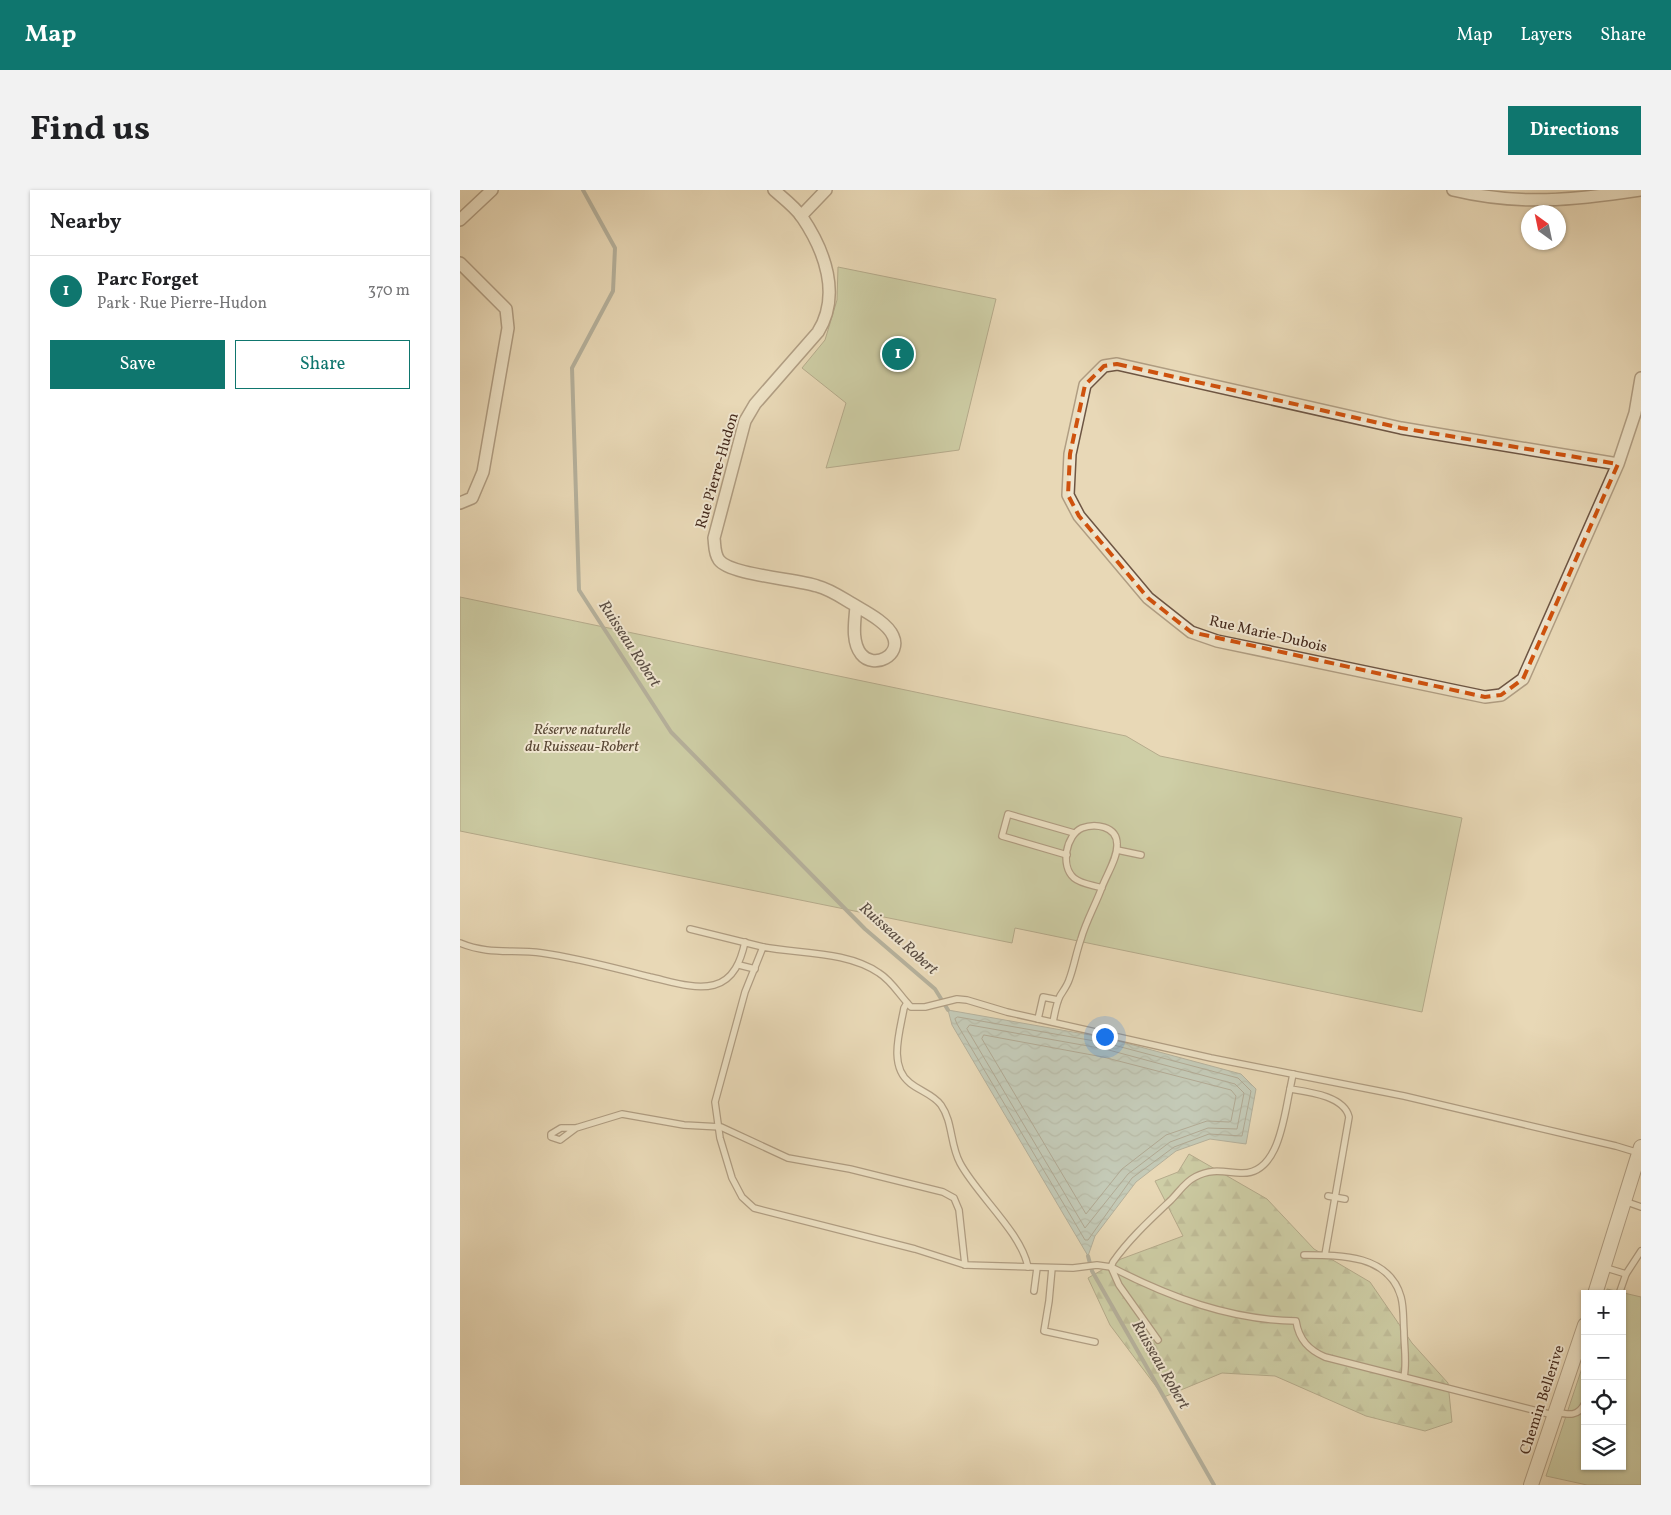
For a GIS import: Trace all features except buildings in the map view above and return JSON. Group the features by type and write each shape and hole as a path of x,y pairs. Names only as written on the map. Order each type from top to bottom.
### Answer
{"street":[{"path":"460,220 492,190"},
{"name":"Rue Pierre-Hudon","path":"774,190 801,216 823,256 830,296 825,320 818,332 755,404 745,421 714,538 715,550 719,561 732,569 818,586 856,606 885,626 893,635 895,643 892,653 882,660 871,661 862,656 856,645 854,631 856,606"},
{"path":"801,216 826,190"},
{"path":"1453,190 1522,201 1577,200 1640,190"},
{"path":"460,263 506,310 508,328 484,472 472,498 460,503"},
{"name":"Rue Marie-Dubois","path":"1618,464 1401,428 1117,364 1104,366 1085,385 1070,454 1068,496 1079,516 1148,598 1191,632 1217,641 1484,697 1501,695 1523,680 1618,464 1635,412 1641,378"},
{"path":"1596,1290 1640,1151"},
{"name":"Chemin Bellerive","path":"1532,1485 1582,1335"}],"lane":[{"path":"1053,1022 1058,1000 1069,981 1081,938 1117,850 1116,836 1108,829 1088,826 1074,833 1008,814 1002,836 1067,855"},
{"path":"1074,833 1067,855 1068,871 1075,879 1102,888"},
{"path":"1117,850 1141,855"},
{"path":"690,929 763,947 838,958 866,966 888,980 907,1003 916,1008 950,1001 966,1000 1038,1019 1404,1096 1640,1151"},
{"path":"460,943 481,951 527,952 564,957 697,986 718,984 739,965 745,942"},
{"path":"763,947 745,992 715,1102 718,1126 737,1188 754,1208 915,1249 965,1265 1052,1268 1097,1264 1111,1267 1202,1306 1246,1317 1296,1321 1303,1340 1314,1352 1325,1357 1556,1414 1573,1415 1581,1408"},
{"path":"739,965 754,969"},
{"path":"1038,1019 1043,997 1058,1000"},
{"path":"907,1003 904,1008 897,1052 901,1072 909,1083 943,1107 960,1163 1020,1246 1028,1267"},
{"path":"1111,1267 1118,1255 1189,1181 1213,1170 1249,1173 1256,1171 1267,1162 1281,1127 1293,1074"},
{"path":"1290,1089 1334,1101 1344,1107 1348,1114 1336,1197 1325,1255"},
{"path":"576,1128 622,1114 684,1125 718,1126 735,1132 788,1158 850,1170 950,1195 959,1210 961,1248 965,1265"},
{"path":"1328,1196 1345,1199"},
{"path":"1624,1201 1641,1207"},
{"path":"1620,1290 1626,1274 1641,1251"},
{"path":"1304,1255 1350,1256 1375,1265 1394,1281 1401,1296 1403,1312 1404,1377"},
{"path":"1111,1267 1119,1284 1158,1340"},
{"path":"1603,1267 1626,1274"},
{"path":"1034,1291 1037,1268"},
{"path":"1052,1268 1044,1331 1095,1342"}],"highlighted area":[{"path":"1117,364 1401,428 1618,464 1523,679 1501,695 1485,697 1191,632 1148,598 1079,516 1068,495 1070,454 1085,385 1104,366"}],"green space":[{"path":"838,267 996,299 959,450 826,468 846,403 802,368 825,340 837,300"},
{"name":"Réserve naturelle du Ruisseau-Robert","path":"460,597 1126,736 1160,756 1462,818 1422,1012 1015,928 1012,943 460,831"},
{"path":"1189,1154 1267,1199 1314,1249 1370,1282 1412,1343 1448,1383 1452,1422 1425,1431 1366,1416 1275,1376 1222,1373 1164,1397 1110,1325 1088,1278 1121,1259 1183,1236 1155,1181 1178,1172"},
{"path":"1626,1293 1641,1297 1641,1485 1587,1485 1546,1476 1581,1371 1581,1470 1626,1470"}],"water":[{"path":"948,1010 1107,1038 1241,1074 1256,1089 1246,1144 1210,1139 1176,1151 1136,1182 1095,1236 1088,1256 952,1025"}],"waterway":[{"name":"Ruisseau Robert","path":"583,190 615,248 613,291 572,368 579,590 671,732 865,929 935,989 948,1010"},
{"name":"Ruisseau Robert","path":"1088,1256 1092,1271 1214,1485"}],"place":[{"name":"Parc Forget","path":"898,354"}]}
